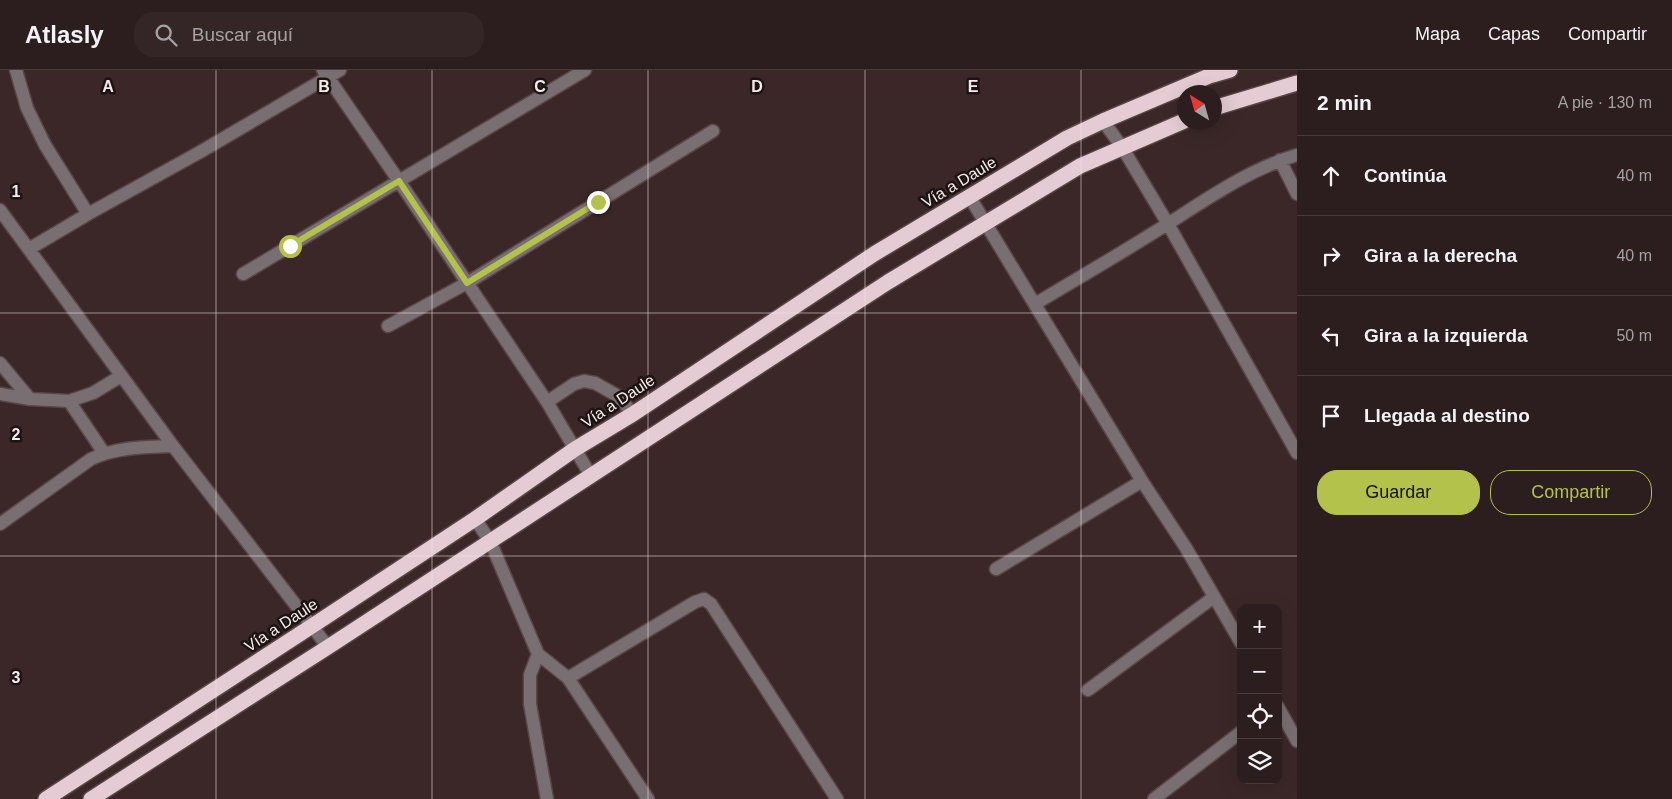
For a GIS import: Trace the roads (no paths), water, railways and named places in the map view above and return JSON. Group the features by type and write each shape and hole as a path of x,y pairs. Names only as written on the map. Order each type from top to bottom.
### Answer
{"highway":[{"name":"Vía a Daule","path":"46,799 476,519 575,449 633,414 874,254 1067,138 1209,76 1230,70"},
{"path":"1222,106 1297,83"},
{"path":"91,799 888,282 1080,166 1177,124"}],"street":[{"path":"16,70 26,108 44,144 88,214"},
{"path":"29,248 325,74 340,70"},
{"path":"243,274 585,70"},
{"path":"325,74 547,402 591,476"},
{"path":"1103,121 1122,147 1168,224 1297,453"},
{"path":"388,326 467,283 713,131"},
{"path":"1035,304 1226,187 1280,160 1297,155"},
{"path":"1280,160 1297,194"},
{"path":"969,196 1142,481 1186,548 1237,636"},
{"path":"0,210 172,446 328,647"},
{"path":"0,363 30,399"},
{"path":"0,394 30,399 69,401 93,393 121,376"},
{"path":"547,402 574,384 584,382 595,383 618,396 633,414"},
{"path":"69,401 104,453"},
{"path":"0,524 91,459 104,453 137,447 172,446"},
{"path":"996,569 1142,481"},
{"path":"476,519 490,541 538,654 568,678 648,799"},
{"path":"1088,690 1214,597"},
{"path":"568,678 695,602 704,599 711,604 837,799"},
{"path":"538,654 530,675 530,704 547,799"},
{"path":"1282,714 1297,741"},
{"path":"1154,799 1237,735"}]}
